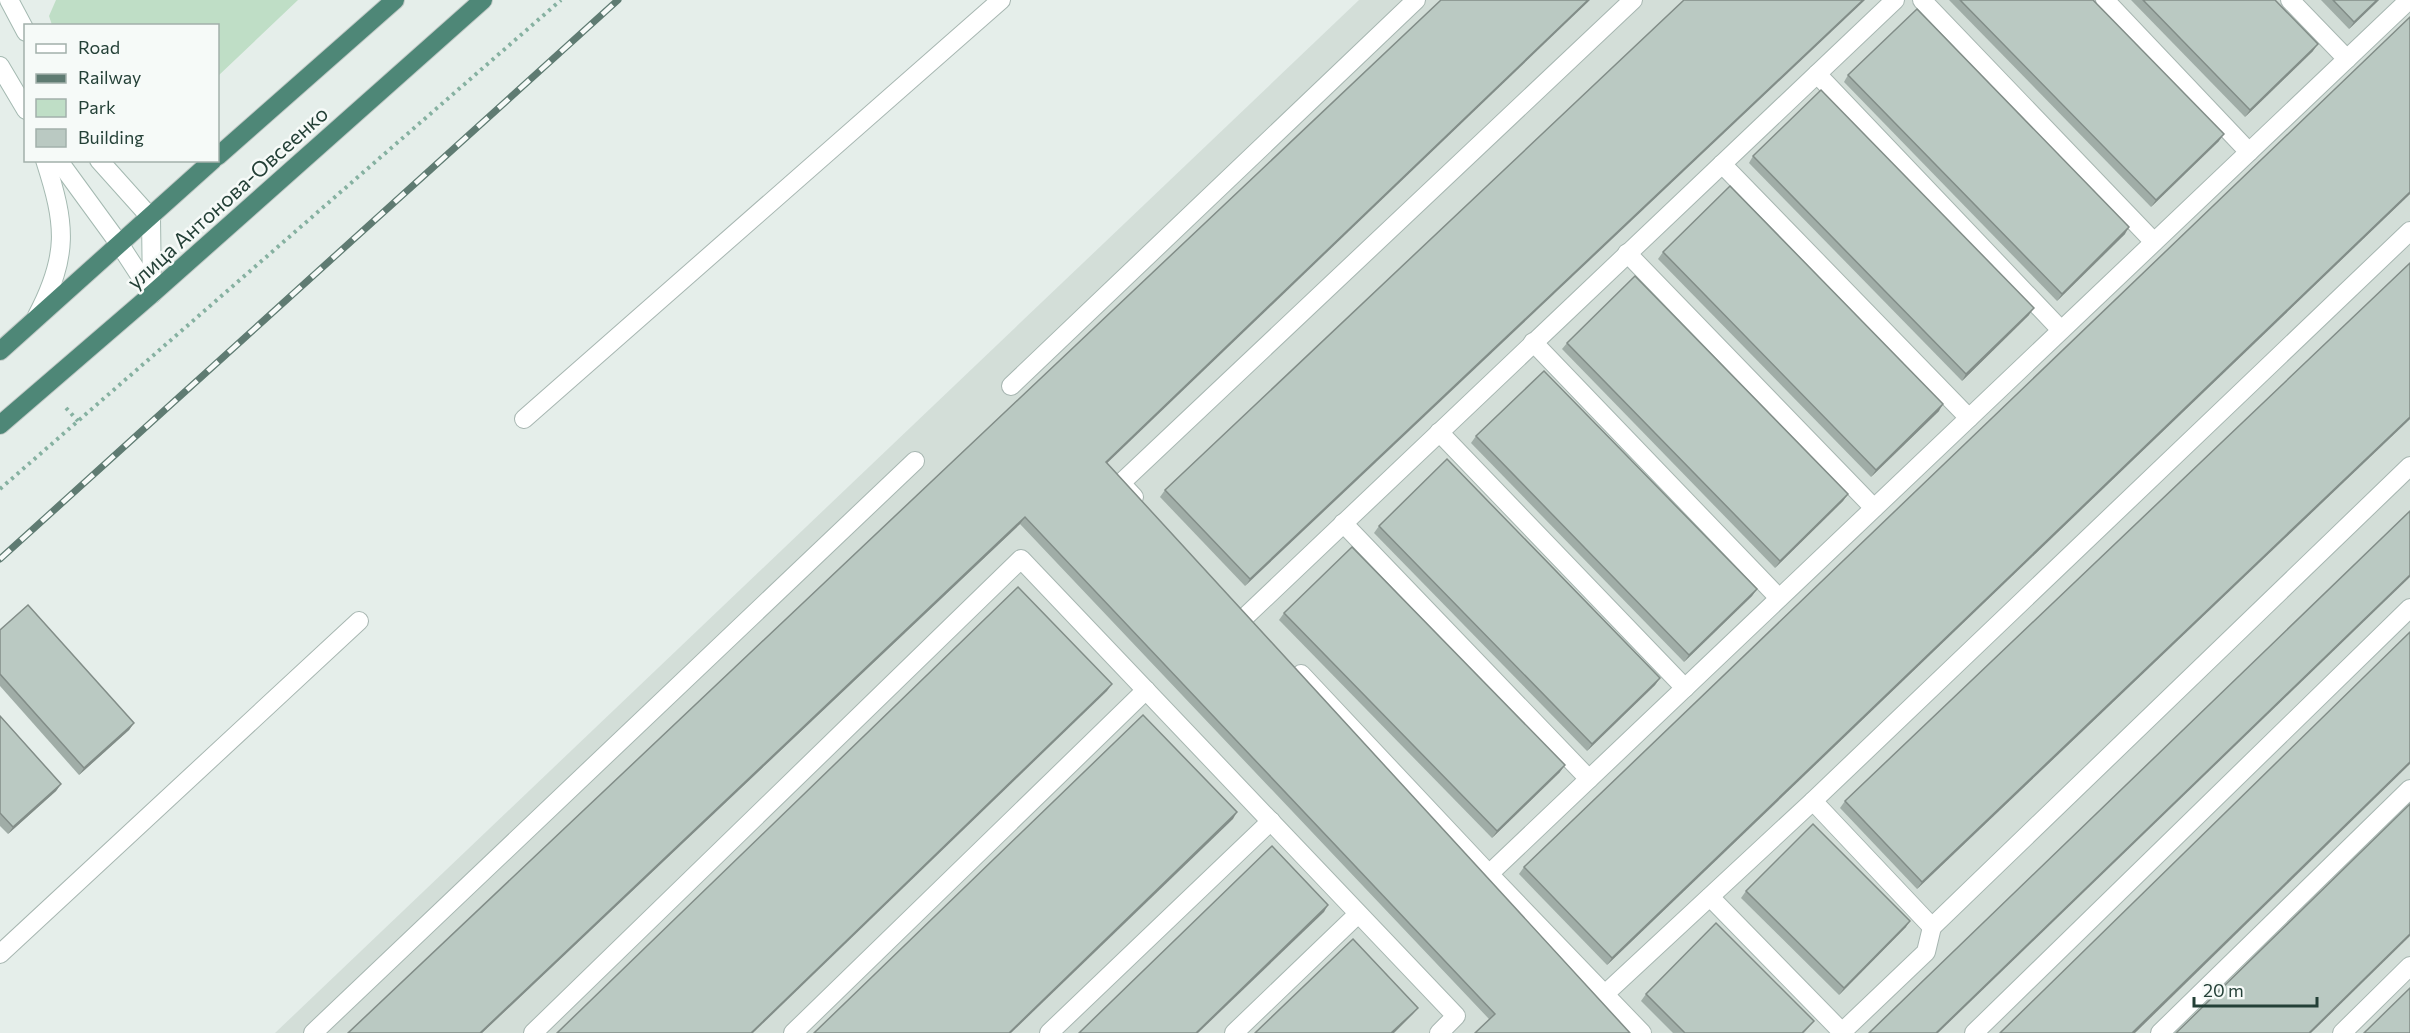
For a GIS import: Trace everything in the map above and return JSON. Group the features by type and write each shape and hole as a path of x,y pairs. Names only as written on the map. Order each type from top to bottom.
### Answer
{"highway":[{"name":"улица Антонова-Овсеенко","path":"219,155 395,0"},
{"name":"улица Антонова-Овсеенко","path":"0,425 152,294 483,0"},
{"name":"улица Антонова-Овсеенко","path":"0,351 211,162"}],"main road":[{"path":"9,0 24,28"},
{"path":"524,419 1001,0"},
{"path":"1011,386 1416,0"},
{"path":"1144,508 1121,483 1633,0"},
{"path":"1231,599 1250,620 1343,524 1895,0"},
{"path":"1922,0 2154,242"},
{"path":"2105,0 2249,152"},
{"path":"2290,0 2347,59"},
{"path":"1489,874 2409,0"},
{"path":"0,66 24,107"},
{"path":"1817,74 2061,330"},
{"path":"34,321 51,290 63,240 56,193 46,162"},
{"path":"59,162 120,245 152,294"},
{"path":"101,162 151,218 152,294"},
{"path":"1722,164 1969,418"},
{"path":"1605,994 1812,801 2410,231"},
{"path":"1627,254 1874,508"},
{"path":"1533,342 1779,598"},
{"path":"1439,432 1685,688"},
{"path":"313,1033 915,461"},
{"path":"1710,897 1841,1033 1926,952 1932,927 2410,466"},
{"path":"1343,524 1589,779"},
{"path":"533,1033 1021,559 1456,1016 1439,1033"},
{"path":"1974,1033 2410,608"},
{"path":"0,954 359,621"},
{"path":"1287,659 1642,1033"},
{"path":"793,1033 1146,690"},
{"path":"2160,1033 2410,789"},
{"path":"1812,801 1932,927"},
{"path":"1049,1033 1271,821"},
{"path":"1234,1033 1358,914"},
{"path":"2342,1033 2410,966"}],"path":[{"path":"0,489 561,0"}],"shaded area":[{"path":"1359,0 2410,0 2410,1033 275,1033"}],"green space":[{"path":"56,0 298,0 219,75 219,24 52,24 49,16"}],"building":[{"path":"1441,0 1588,0 1106,462 1630,1033 1475,1033 1495,1014 1025,517 480,1033 348,1033"},
{"path":"1684,0 1863,0 1250,579 1165,490"},
{"path":"1960,0 2093,0 2224,134 2156,200"},
{"path":"2143,0 2275,0 2318,44 2250,110"},
{"path":"2333,0 2377,0 2354,22"},
{"path":"1917,9 2129,227 2062,294 1848,75"},
{"path":"2410,17 2410,192 1612,958 1524,867"},
{"path":"1821,90 2034,308 1966,374 1753,156"},
{"path":"1730,186 1943,404 1876,470 1663,252"},
{"path":"2410,263 2410,417 1922,882 1845,801"},
{"path":"1635,276 1848,494 1780,561 1567,343"},
{"path":"1544,371 1757,589 1689,655 1476,436"},
{"path":"1447,459 1660,678 1592,744 1379,526"},
{"path":"2410,511 2410,575 1936,1033 1869,1033"},
{"path":"1352,547 1565,765 1497,831 1284,613"},
{"path":"1018,587 1112,684 751,1033 557,1033"},
{"path":"28,605 134,723 84,768 0,674 0,630"},
{"path":"2410,632 2410,762 2132,1033 2000,1033"},
{"path":"1143,715 1237,812 1009,1033 814,1033"},
{"path":"0,716 61,784 13,827 0,813"},
{"path":"2410,804 2410,934 2309,1033 2176,1033"},
{"path":"1813,824 1910,921 1844,988 1746,891"},
{"path":"1272,846 1328,905 1196,1033 1079,1033"},
{"path":"1716,923 1814,1021 1802,1033 1685,1033 1646,994"},
{"path":"1353,939 1418,1008 1391,1033 1255,1033"},
{"path":"2410,988 2410,1033 2364,1033"}],"railway":[{"path":"0,559 618,0"}]}
